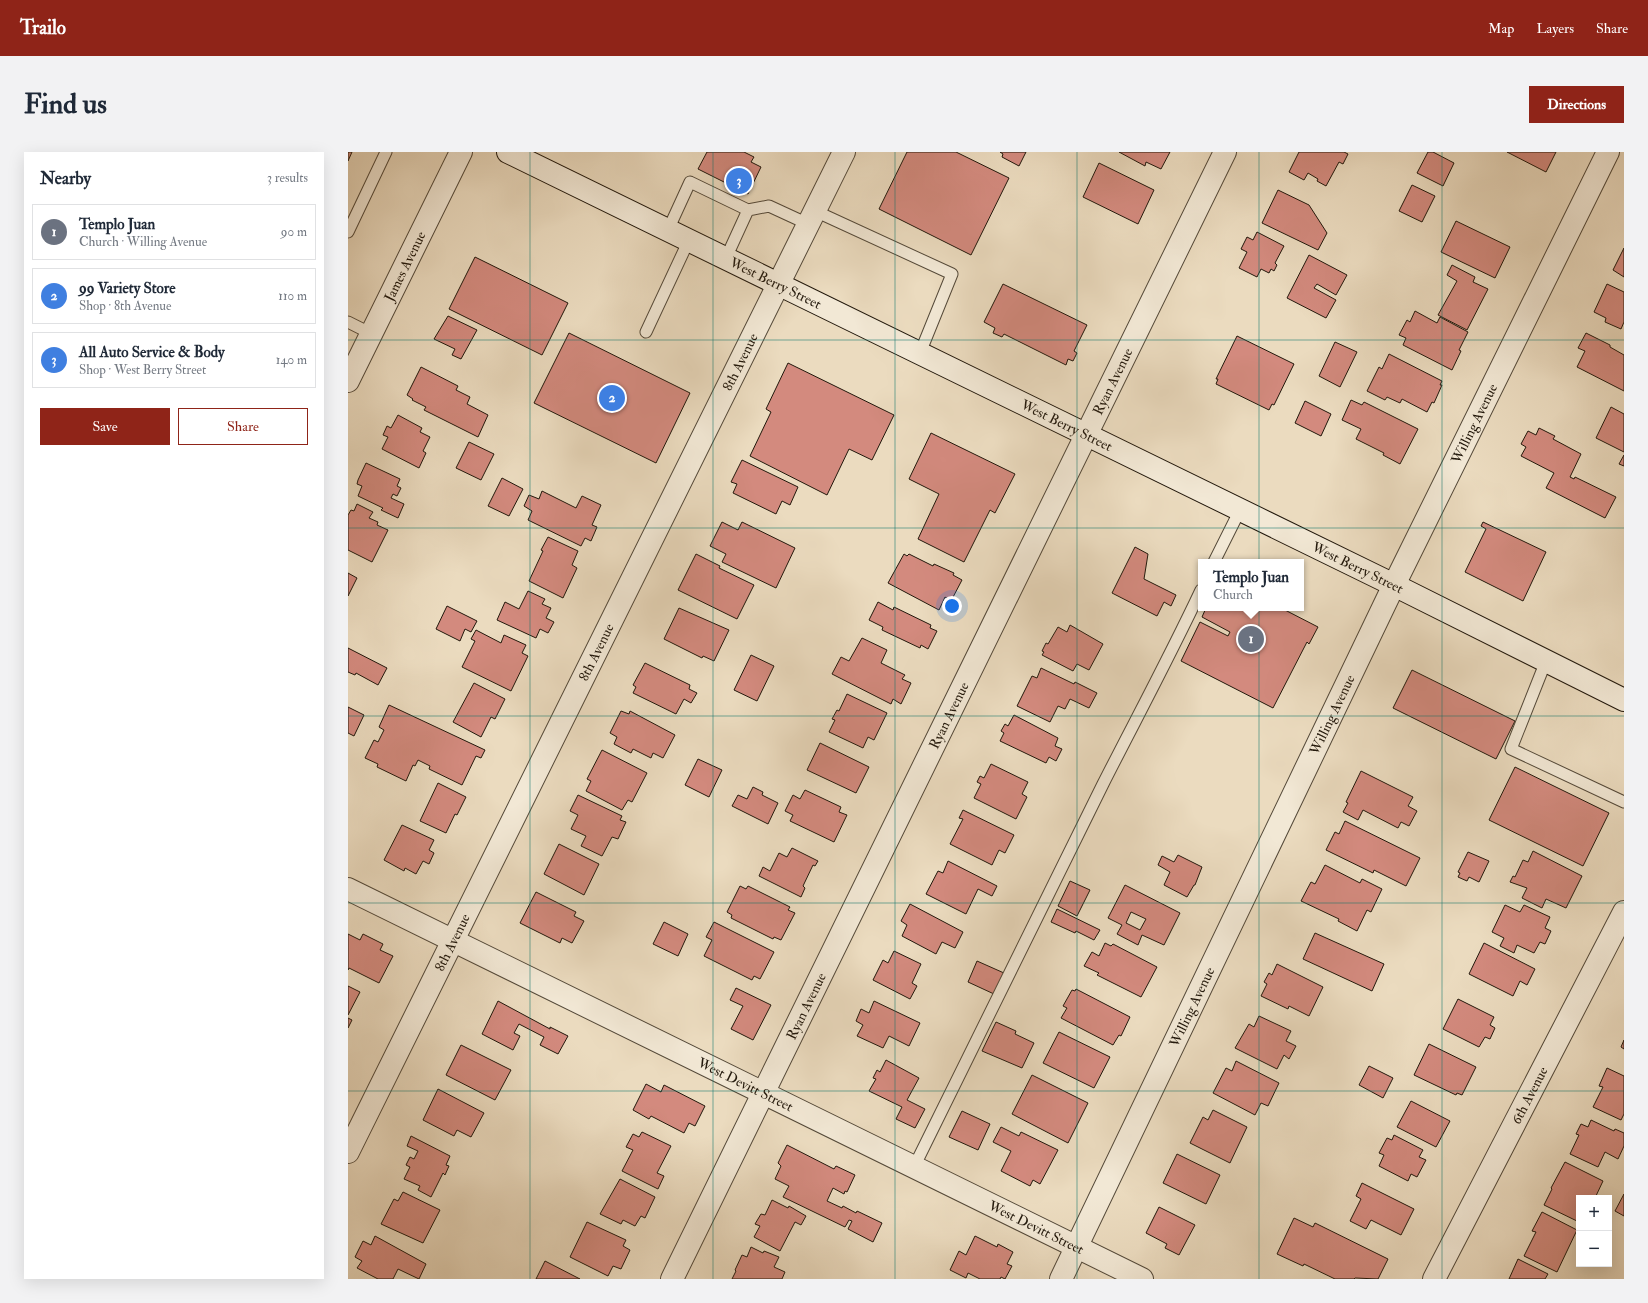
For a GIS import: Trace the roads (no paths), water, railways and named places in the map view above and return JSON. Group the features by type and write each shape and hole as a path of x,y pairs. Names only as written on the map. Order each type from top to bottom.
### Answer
{"street":[{"name":"James Avenue","path":"348,381 461,152"},
{"name":"West Berry Street","path":"508,152 1394,585 1624,700"},
{"name":"8th Avenue","path":"348,1152 844,152"},
{"name":"Ryan Avenue","path":"672,1279 1086,434 1226,152"},
{"name":"Willing Avenue","path":"1061,1279 1394,585 1608,152"},
{"name":"West Devitt Street","path":"348,889 1142,1279"},
{"name":"6th Avenue","path":"1434,1279 1624,914"}],"lane":[{"path":"348,232 386,152"},
{"path":"668,230 690,182 748,210 769,206 811,218 952,274 920,353"},
{"path":"726,258 748,210"},
{"path":"646,332 689,240"},
{"path":"348,322 372,334"},
{"path":"1216,559 1240,510"},
{"path":"914,1167 1015,960 1198,596"},
{"path":"1546,661 1511,749 1624,802"}],"place":[{"name":"All Auto Service & Body","path":"739,181"},
{"name":"99 Variety Store","path":"612,398"},
{"name":"Templo Juan","path":"1251,639"}]}
